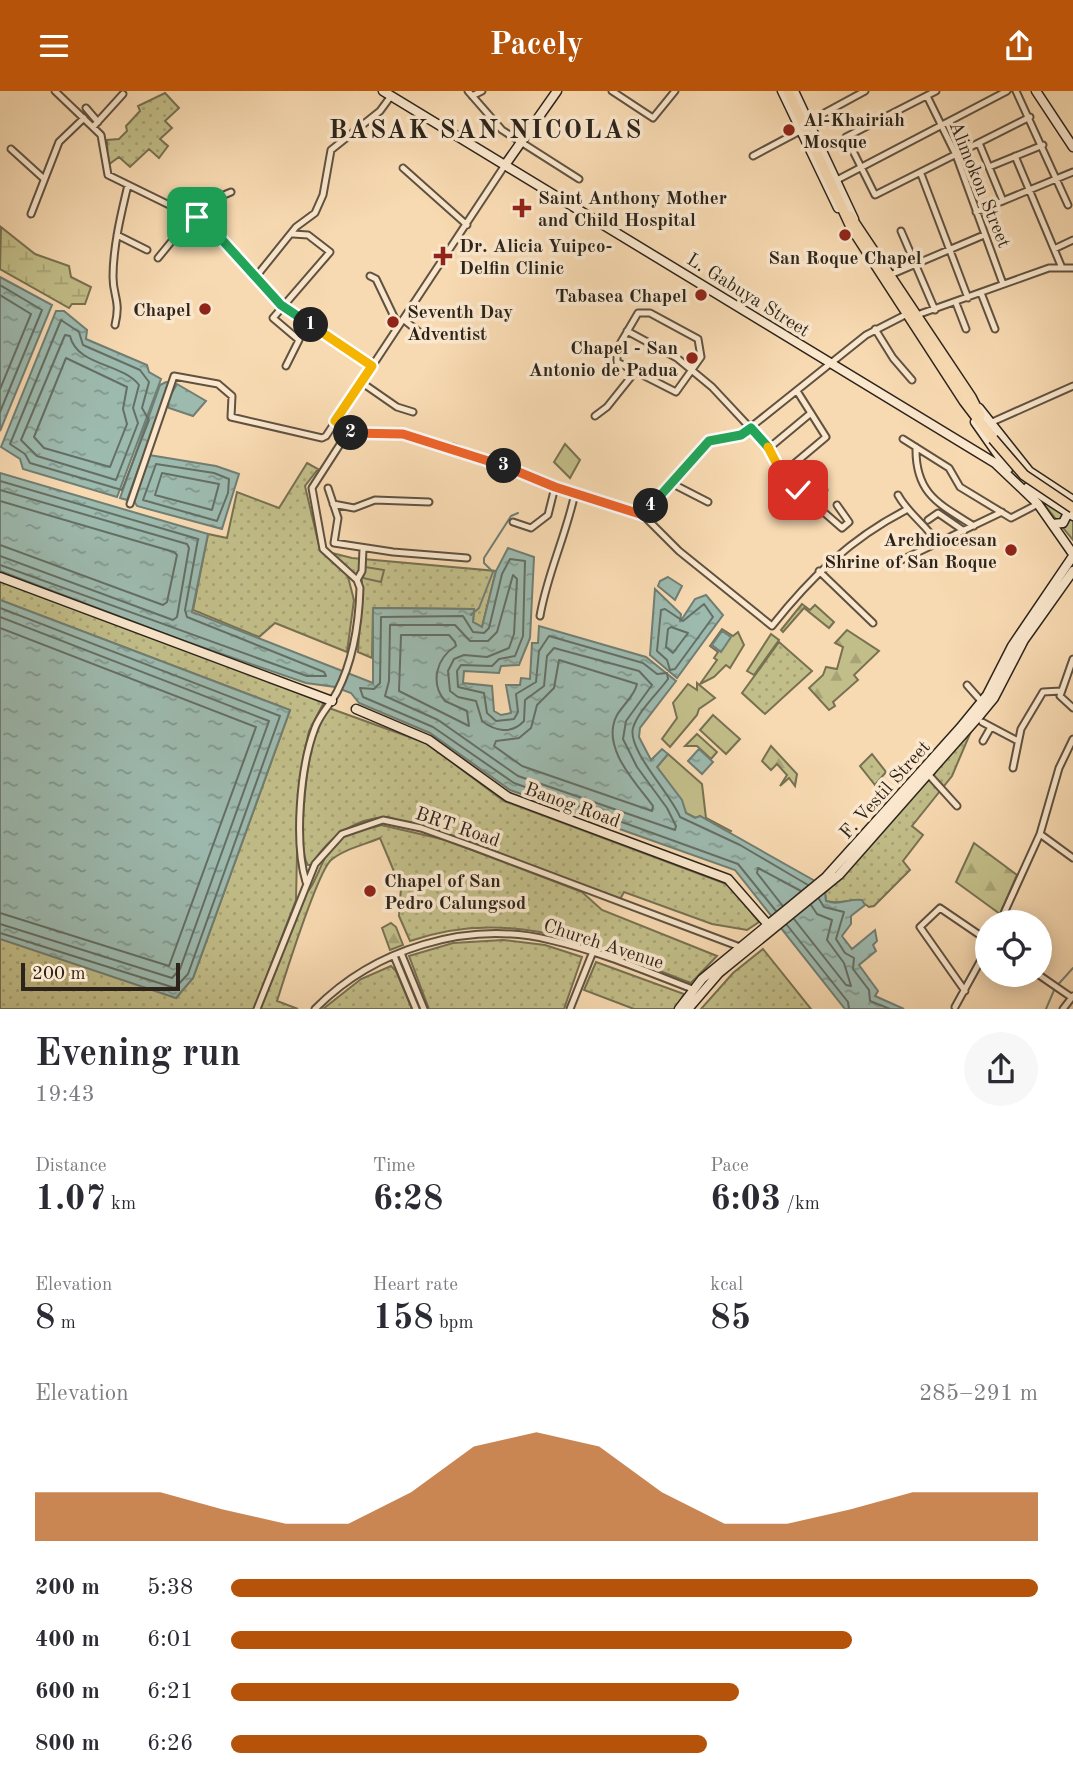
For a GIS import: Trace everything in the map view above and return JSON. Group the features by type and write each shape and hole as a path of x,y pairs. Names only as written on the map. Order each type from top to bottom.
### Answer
{"main road":[{"path":"788,91 842,206 993,439 1024,475 1072,511"},
{"path":"854,226 890,275 911,314"}],"street":[{"path":"55,91 84,118 96,125"},
{"path":"482,91 470,94 495,124 518,143 579,179"},
{"path":"130,504 174,376 225,388 232,396 231,417 269,428 322,438 467,225 518,143 557,91"},
{"path":"611,91 653,118 675,91"},
{"path":"782,91 826,186 854,226"},
{"path":"794,91 854,226"},
{"path":"808,122 865,91"},
{"path":"936,91 846,137 875,195 1030,117"},
{"path":"835,181 1007,91"},
{"path":"1016,91 1043,145 1068,205"},
{"path":"1037,91 1073,147"},
{"path":"255,278 300,224 312,217 318,207 331,150 380,111 387,93"},
{"name":"L. Gabuya Street","path":"387,93 995,463 1038,503 1073,555"},
{"path":"96,125 123,94"},
{"name":"Alimokon Street","path":"927,96 956,155 1003,284"},
{"path":"86,108 103,138 108,175 200,219 281,305 372,366"},
{"path":"31,214 58,142 84,118"},
{"path":"753,156 800,131"},
{"path":"979,143 1003,201"},
{"path":"989,167 1043,145"},
{"path":"11,149 43,178"},
{"path":"1015,156 1062,268"},
{"path":"403,168 467,225"},
{"path":"976,212 1073,172"},
{"path":"921,174 968,298"},
{"path":"115,325 119,299 113,277 117,235 128,185"},
{"path":"200,219 219,197 231,192"},
{"path":"158,258 193,215"},
{"path":"901,231 935,310"},
{"path":"285,366 299,340 274,319 281,305 330,252 307,235 293,234"},
{"path":"117,235 147,250"},
{"path":"890,275 984,235"},
{"path":"1054,249 1073,240"},
{"path":"643,515 709,441 741,435 875,329 911,314 956,303 1049,268 1073,268"},
{"path":"370,276 376,279 398,325"},
{"path":"981,293 995,329"},
{"path":"956,303 966,329"},
{"path":"643,312 695,336 702,351 693,370 676,392 617,362 615,355 638,313 643,312"},
{"path":"403,319 419,332 434,336"},
{"path":"875,329 893,358 912,380"},
{"path":"627,331 693,370 769,448 782,474 842,528 849,522 837,505"},
{"path":"595,416 607,407 635,372"},
{"path":"361,383 397,407 413,412"},
{"path":"990,423 1073,386"},
{"path":"782,474 826,437 797,391"},
{"path":"967,399 1029,471 1073,500"},
{"path":"967,399 1012,473 1035,493 1072,511 1063,523 1052,524"},
{"path":"769,448 811,413"},
{"path":"335,421 348,432 363,435 391,432 437,443 555,487 643,515 679,551 772,627 820,571 870,529 906,510"},
{"path":"306,883 301,863 301,837 306,762 320,715 339,690 345,671 357,623 360,588 357,580 323,549 312,488 348,432"},
{"path":"903,439 949,468 960,487 1011,518 1038,503"},
{"path":"916,447 916,457 928,495 974,526"},
{"path":"798,490 812,479 824,491"},
{"path":"671,483 708,502"},
{"path":"513,522 531,528 544,519 555,487"},
{"path":"328,488 338,518 334,543 363,549 467,558"},
{"path":"540,616 545,589 566,534 575,493"},
{"path":"898,495 906,510 930,530 938,544"},
{"path":"333,504 355,508 375,500 429,502"},
{"path":"889,566 1002,512"},
{"path":"928,520 938,513 964,531"},
{"path":"357,580 362,571 363,549"},
{"name":"F. Vestil Street","path":"820,887 982,702 1012,646 1073,555"},
{"path":"820,571 873,623"},
{"name":"F. Vestil Street","path":"679,1009 743,949 820,887 929,774 994,698 1019,648 1073,571"},
{"path":"0,577 332,701"},
{"path":"1073,659 1061,691 1061,700 1073,708"},
{"path":"967,685 982,702"},
{"path":"1013,768 1021,729 1042,692 1061,691"},
{"name":"Banog Road","path":"356,709 429,740 509,797 728,879 773,925"},
{"path":"982,722 1018,740"},
{"path":"983,741 992,727"},
{"path":"1005,910 1040,834 1059,768 1073,739"},
{"path":"1066,753 1073,757"},
{"path":"929,774 957,806"},
{"name":"BRT Road","path":"257,1009 306,883 327,848 342,834 372,822 391,821 474,847 743,949"},
{"path":"1040,834 1073,858"},
{"path":"965,991 920,927 940,908 975,932"},
{"name":"Church Avenue","path":"315,1009 349,979 401,953 454,937 504,935 549,940 697,990"},
{"path":"401,953 424,1009"},
{"path":"570,1009 592,954"},
{"path":"394,956 416,1009"},
{"path":"955,1007 975,972"},
{"path":"1052,984 1072,997 1063,1009"},
{"name":"F. Vestil Street","path":"688,1009 697,990"}],"green space":[{"path":"165,93 179,108 165,121 172,128 160,139 168,146 159,158 149,149 130,167 119,157 108,165 107,140 119,139 127,131 126,126 140,111 138,106"},
{"path":"1,227 35,254 69,266 71,277 91,287 85,304 72,304 69,308 0,269"},
{"path":"565,444 580,460 570,478 554,462"},
{"path":"307,463 318,469 305,486 320,550 347,573 354,600 347,652 275,623 259,637 193,610 208,534 227,538 237,492 279,508"},
{"path":"1037,496 1073,519 1073,540"},
{"path":"328,552 352,558 496,571 482,627 473,622 474,609 373,608 372,658 358,652 362,581"},
{"path":"365,567 384,570 381,582 363,578"},
{"path":"0,580 321,700 323,704 309,731 303,758 298,807 296,900 254,1009 0,1009 0,934 176,998 193,978 290,710 0,600"},
{"path":"802,604 810,610 815,605 834,622 829,628 804,608 783,632 781,630"},
{"path":"722,629 733,636 738,632 744,645 730,668 726,665 714,677 700,684 717,660 714,658 718,652 710,646"},
{"path":"847,630 879,651 854,675 858,680 833,702 835,706 829,710 809,688 823,675 826,667 837,669 843,647 835,643"},
{"path":"771,634 779,640 754,675 747,671"},
{"path":"779,642 812,671 765,714 742,693"},
{"path":"697,683 715,698 699,709 670,747 662,739 677,718 673,703 688,684 697,690"},
{"path":"329,708 426,743 504,801 729,885 759,922 747,930 712,924 624,892 619,901 489,849 388,817 353,825 334,838 311,865 308,865 303,842 306,787 314,739"},
{"path":"713,715 740,739 726,754 700,730"},
{"path":"972,729 952,776 912,826 923,835 903,861 910,870 874,906 869,907 858,901 826,901 825,893"},
{"path":"697,734 717,752 711,759 697,746 685,746"},
{"path":"771,746 797,774 795,786 789,778 780,786 787,775 777,764 771,770 762,761"},
{"path":"668,754 702,784 706,818 731,831 729,834 700,816 696,818 686,813 681,800 657,767"},
{"path":"872,754 886,772 875,785 860,766"},
{"path":"381,825 446,840 582,892 602,910 717,956 691,983 588,944 519,929 484,927 448,931 410,941 399,916 401,888 380,838 342,853 331,860 325,869 302,926 277,1001 298,1009 260,1009 303,896 312,885 329,851 347,833"},
{"path":"974,843 1017,875 1002,910 994,910 956,882"},
{"path":"391,923 396,927 403,945 390,950 382,928"},
{"path":"503,940 545,945 582,957 564,1009 429,1009 409,956 453,943"},
{"path":"763,949 811,1009 701,1009 733,973"},
{"path":"596,962 684,994 675,1009 634,1009 584,990"},
{"path":"391,966 396,971 412,1009 323,1009 361,979"}],"water":[{"path":"0,277 52,305 0,431"},
{"path":"56,311 64,311 87,330 86,339 147,365 149,372 161,379 117,497 23,469 20,459 1,447"},
{"path":"170,383 127,500 120,498 160,385"},
{"path":"177,384 206,401 193,416 169,408 167,401"},
{"path":"149,455 216,466 239,474 222,529 137,506 134,501"},
{"path":"0,473 208,534 192,612 373,683 373,608 474,609 473,622 482,627 496,571 508,548 534,557 530,638 519,665 501,666 499,673 464,671 463,683 492,686 494,711 501,715 511,713 506,685 520,685 521,678 530,679 532,643 538,643 539,626 646,657 676,681 640,728 639,737 651,760 662,749 668,754 657,767 682,800 686,813 695,818 700,816 815,881 825,893 826,901 835,903 862,900 865,905 851,916 851,924 842,936 852,949 875,930 877,941 873,945 876,951 859,965 878,991 875,996 904,1009 845,1009 735,870 510,790 430,733 359,703 351,693 335,687 306,683 176,638 0,571"},
{"path":"668,577 682,586 675,600 658,586 660,581"},
{"path":"655,589 681,614 680,622 695,599 706,595 723,615 677,678 650,655"},
{"path":"0,600 290,710 193,978 176,998 0,939"},
{"path":"722,631 731,637 721,652 712,645"},
{"path":"699,749 713,762 702,774 688,761"}],"waterway":[{"path":"471,615 479,608 493,572 484,563 484,558 511,516 518,513"},
{"path":"1046,1009 1055,988 1073,968"}],"place":[{"name":"Al-Khairiah Mosque","path":"789,130"},
{"name":"Saint Anthony Mother and Child Hospital","path":"522,208"},
{"name":"San Roque Chapel","path":"845,235"},
{"name":"Dr. Alicia Yuipco- Delfin Clinic","path":"443,256"},
{"name":"Tabasea Chapel","path":"701,295"},
{"name":"Chapel","path":"205,309"},
{"name":"Seventh Day Adventist","path":"393,322"},
{"name":"Chapel - San Antonio de Padua","path":"692,358"},
{"name":"Archdiocesan Shrine of San Roque","path":"1011,550"},
{"name":"Chapel of San Pedro Calungsod","path":"370,891"}],"district":[{"name":"BASAK SAN NICOLAS","path":"486,129"}],"route":[{"path":"197,217 215,232 265,291 281,305 372,366 335,421 348,432 356,435 391,432 453,447 555,487 643,515 709,441 741,435 751,428 769,448 782,474 798,490"}]}
